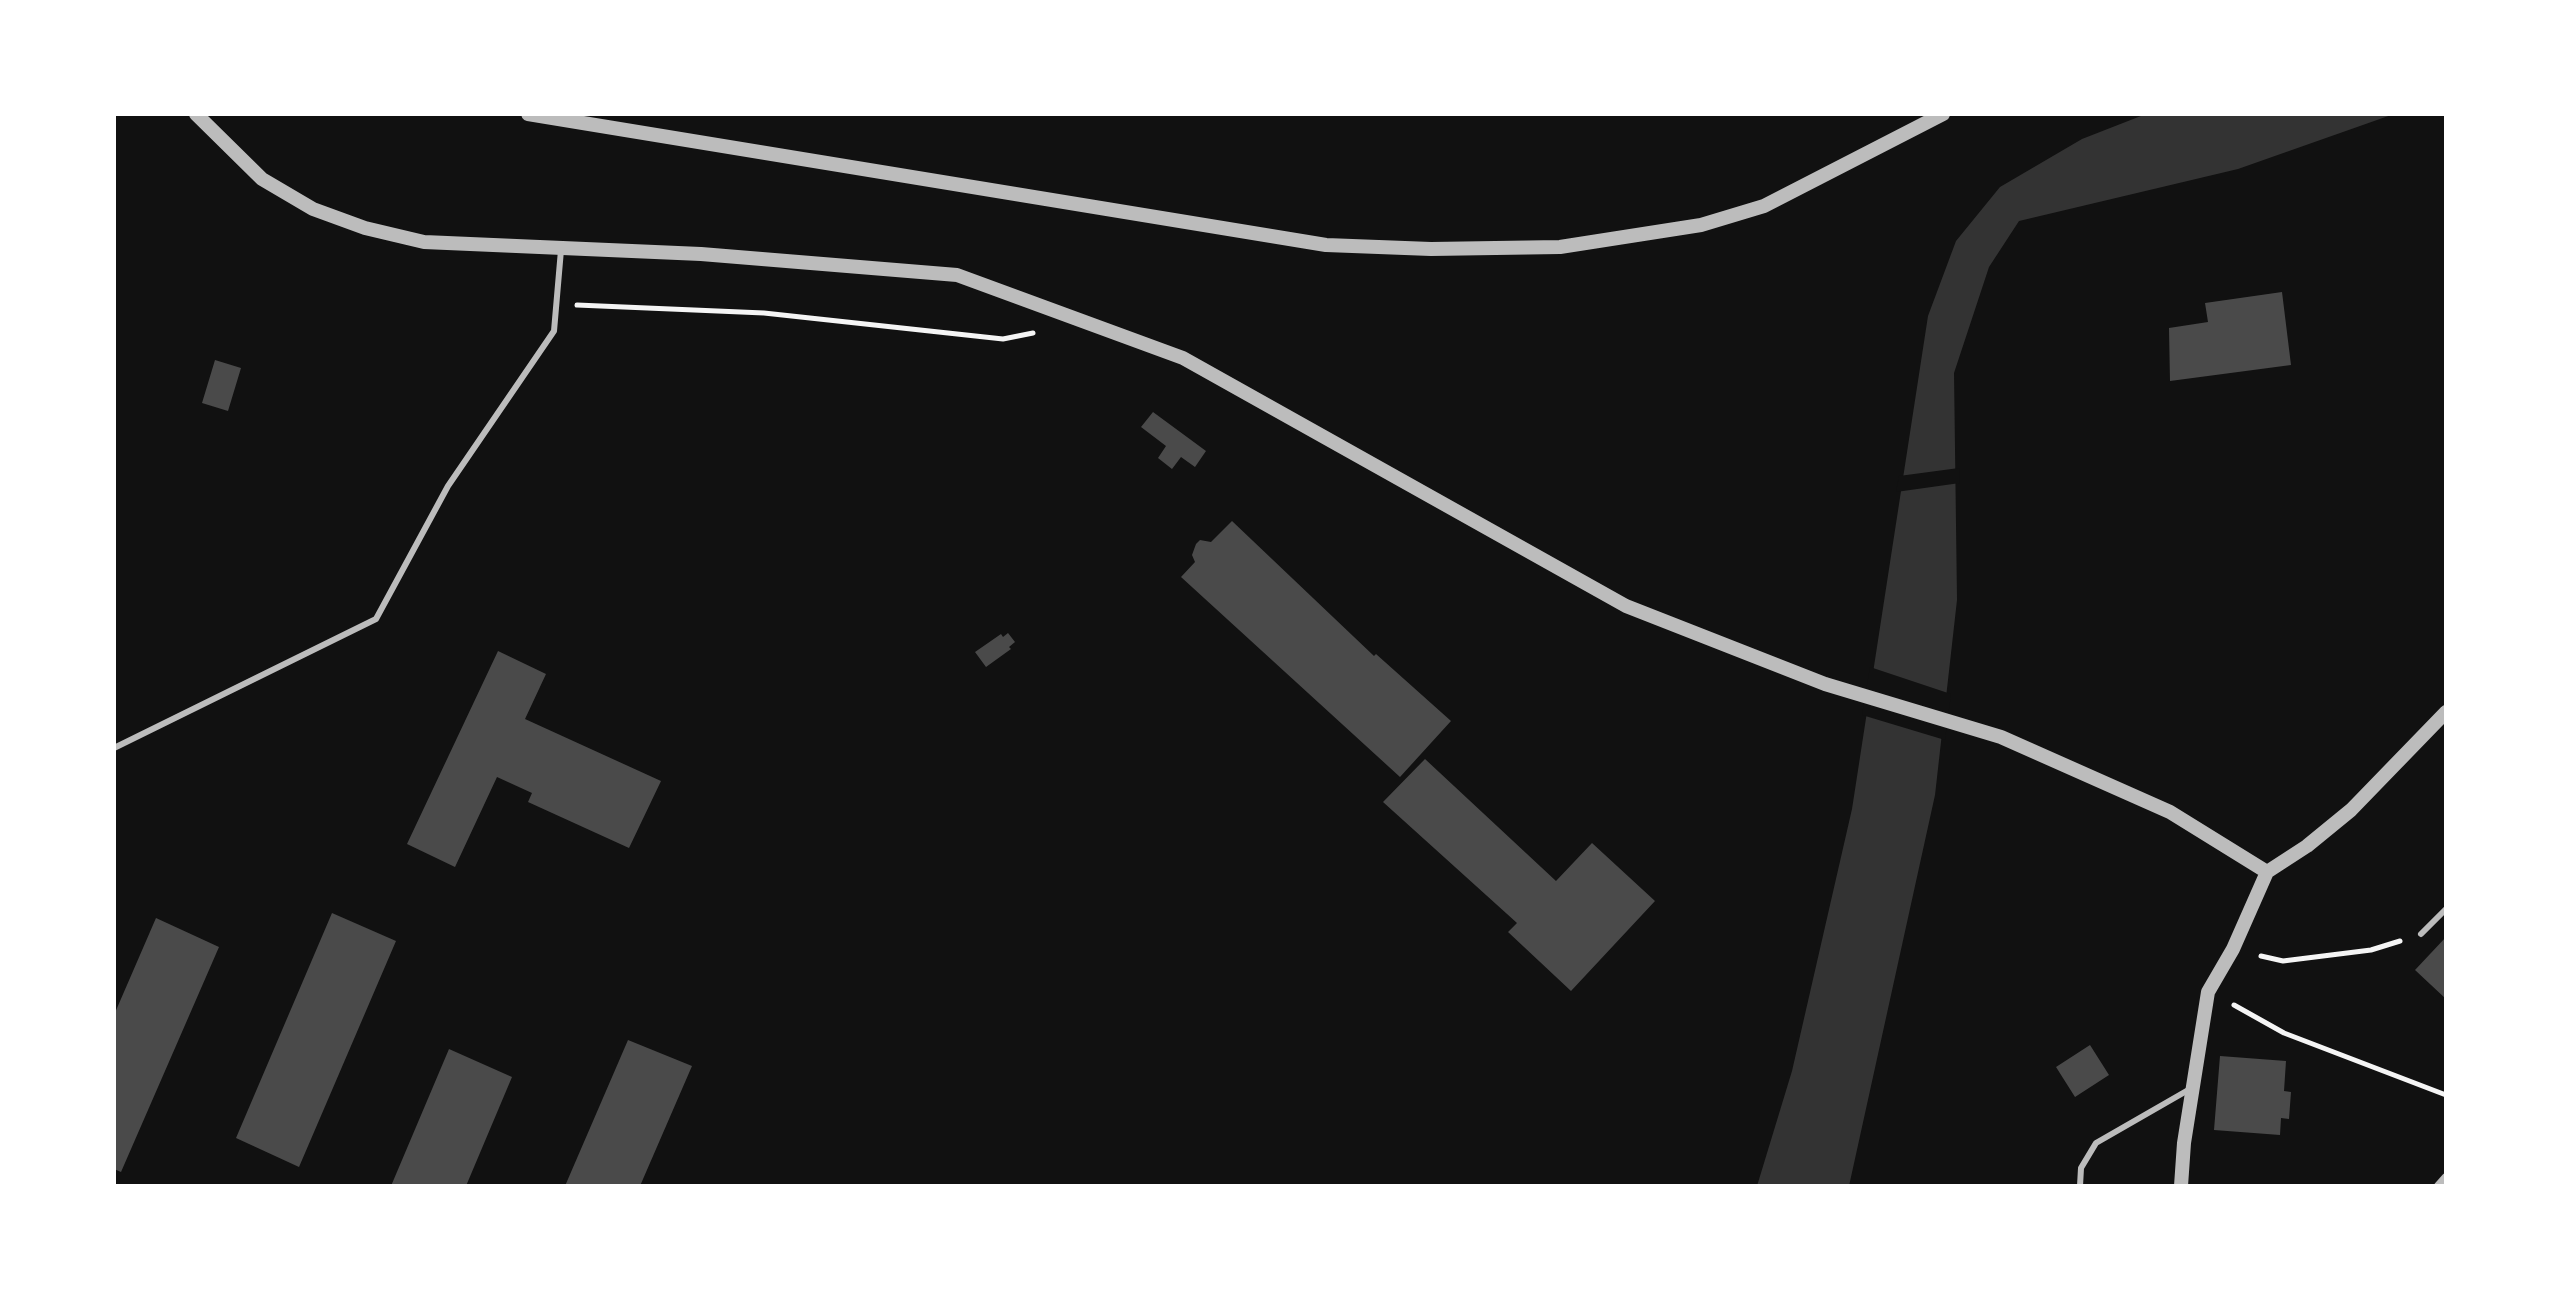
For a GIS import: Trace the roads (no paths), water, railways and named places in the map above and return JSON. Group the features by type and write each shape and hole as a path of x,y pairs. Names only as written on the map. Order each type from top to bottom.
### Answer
{"street":[{"path":"196,114 262,179 313,209 409,239 701,254 957,275 1089,323 1183,358 1626,606 1825,684 2001,737 2170,812 2267,872"},
{"path":"528,114 1326,245 1431,249 1560,247 1701,225 1764,206 1943,114"},
{"path":"2181,1186 2208,992 2233,949 2267,872 2307,846 2351,810 2446,712"},
{"path":"2438,1186 2446,1177"}],"lane":[{"path":"114,748 376,619 448,486 554,331 561,248"},
{"path":"2421,934 2446,909"},
{"path":"2080,1186 2081,1168 2096,1143 2193,1087"}]}
